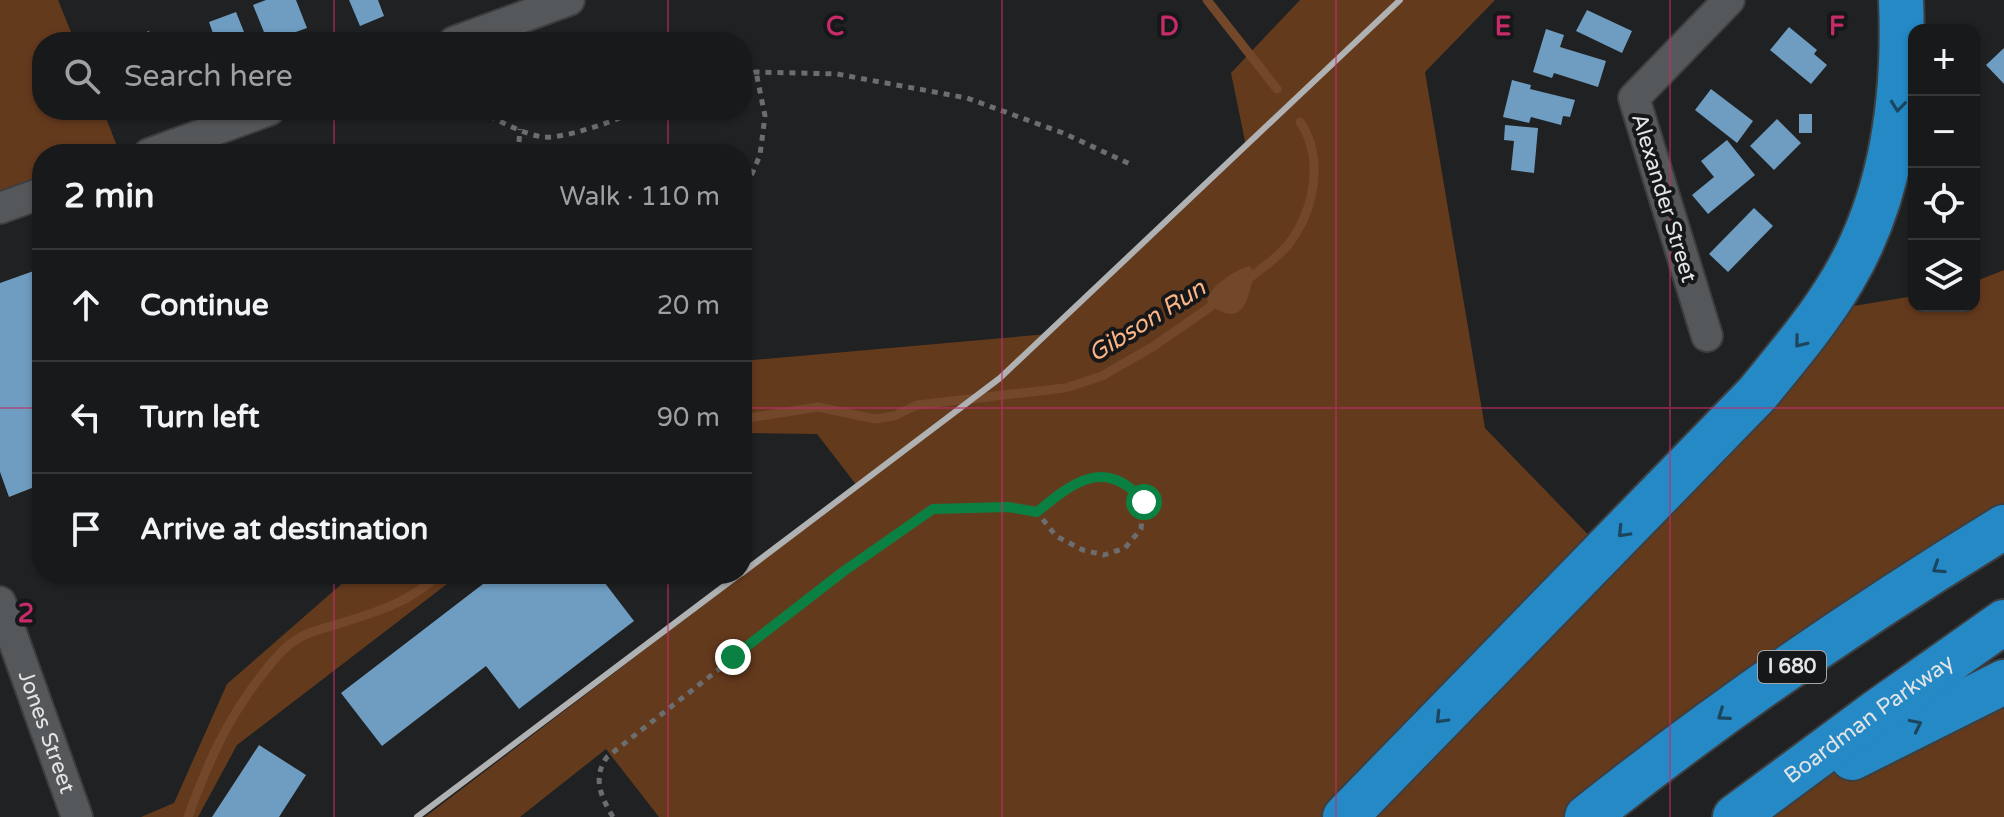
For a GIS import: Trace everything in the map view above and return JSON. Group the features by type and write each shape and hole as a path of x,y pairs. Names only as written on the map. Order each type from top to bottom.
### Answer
{"highway":[{"path":"1345,817 1758,393 1823,311 1854,259 1880,195 1899,105 1901,0"},
{"name":"I 680","path":"1587,817 1718,719 1864,617 2004,527"},
{"name":"Boardman Parkway","path":"1735,817 2004,622"},
{"path":"1749,817 1875,744 2004,682"}],"street":[{"path":"481,32 569,0"},
{"name":"Alexander Street","path":"1707,336 1634,98 1729,0"},
{"path":"176,144 242,120"},
{"path":"0,208 32,197"},
{"name":"Jones Street","path":"0,602 77,817"}],"path":[{"path":"752,174 760,155 765,116 756,72"},
{"path":"752,73 837,74 967,98 1063,133 1130,164"},
{"path":"501,120 544,137 597,127 615,120"},
{"path":"519,144 520,129"},
{"path":"613,817 598,780 600,767 607,757 844,571 933,509 1008,507 1037,512 1056,536 1083,550 1104,555 1125,548 1141,529 1144,502 1131,486 1108,478 1083,479 1037,512"}],"shaded area":[{"path":"0,0 58,0 71,32 32,32 32,120 107,120 116,144 32,144 32,197 0,208"},
{"path":"1300,0 1495,0 1425,72 1485,428 1604,551 1823,311 1908,297 1908,312 1980,312 1980,280 2004,270 2004,530 1587,817 659,817 606,749 520,817 425,817 731,584 752,584 752,568 858,487 817,434 752,433 752,360 1048,334 1246,146 1231,73"},
{"path":"1250,266 1254,275 1241,309 1230,314 1212,306 1207,300 1213,289"},
{"path":"342,584 447,584 237,745 198,817 141,817 174,803 227,684"},
{"path":"2004,682 2004,817 1750,817 1875,744"}],"building":[{"path":"266,0 296,0 307,28 296,32 264,32 253,5"},
{"path":"349,0 378,0 384,16 360,26"},
{"path":"1587,10 1632,31 1622,53 1576,31"},
{"path":"236,12 244,32 212,32 209,22"},
{"path":"1789,27 1817,50 1814,54 1827,65 1811,84 1770,50"},
{"path":"1546,29 1564,35 1560,47 1606,61 1598,87 1554,73 1552,78 1533,72"},
{"path":"2004,48 2004,84 1986,65"},
{"path":"1512,80 1531,85 1530,89 1575,100 1570,117 1563,116 1561,125 1531,117 1529,123 1503,117"},
{"path":"1711,89 1753,121 1737,143 1695,110"},
{"path":"1799,114 1812,114 1812,133 1799,133"},
{"path":"1777,119 1801,143 1774,170 1750,146"},
{"path":"1505,125 1538,128 1534,173 1511,170 1514,141 1504,140"},
{"path":"1727,140 1755,175 1708,214 1692,195 1714,177 1701,161"},
{"path":"1754,208 1773,226 1728,272 1709,254"},
{"path":"32,272 32,488 9,497 0,472 0,283"},
{"path":"483,584 606,584 634,621 519,709 486,666 382,746 341,693"},
{"path":"259,745 306,775 279,817 212,817"}],"waterway":[{"name":"Gibson Run","path":"1207,0 1277,89"},
{"name":"Gibson Run","path":"1245,281 1288,245 1310,201 1314,168 1312,152 1300,122"},
{"name":"Gibson Run","path":"752,417 818,407 875,419 894,416 917,405 1065,388 1102,376 1154,346 1220,300"},
{"name":"Gibson Run","path":"188,817 228,726 249,692 284,650 312,632 395,604 427,584"}],"railway":[{"path":"752,565 1000,378 1400,0"},
{"path":"417,817 727,584"}],"route":[{"path":"733,657 844,571 933,509 1008,507 1037,512 1083,479 1108,478 1131,486 1144,502"}]}
